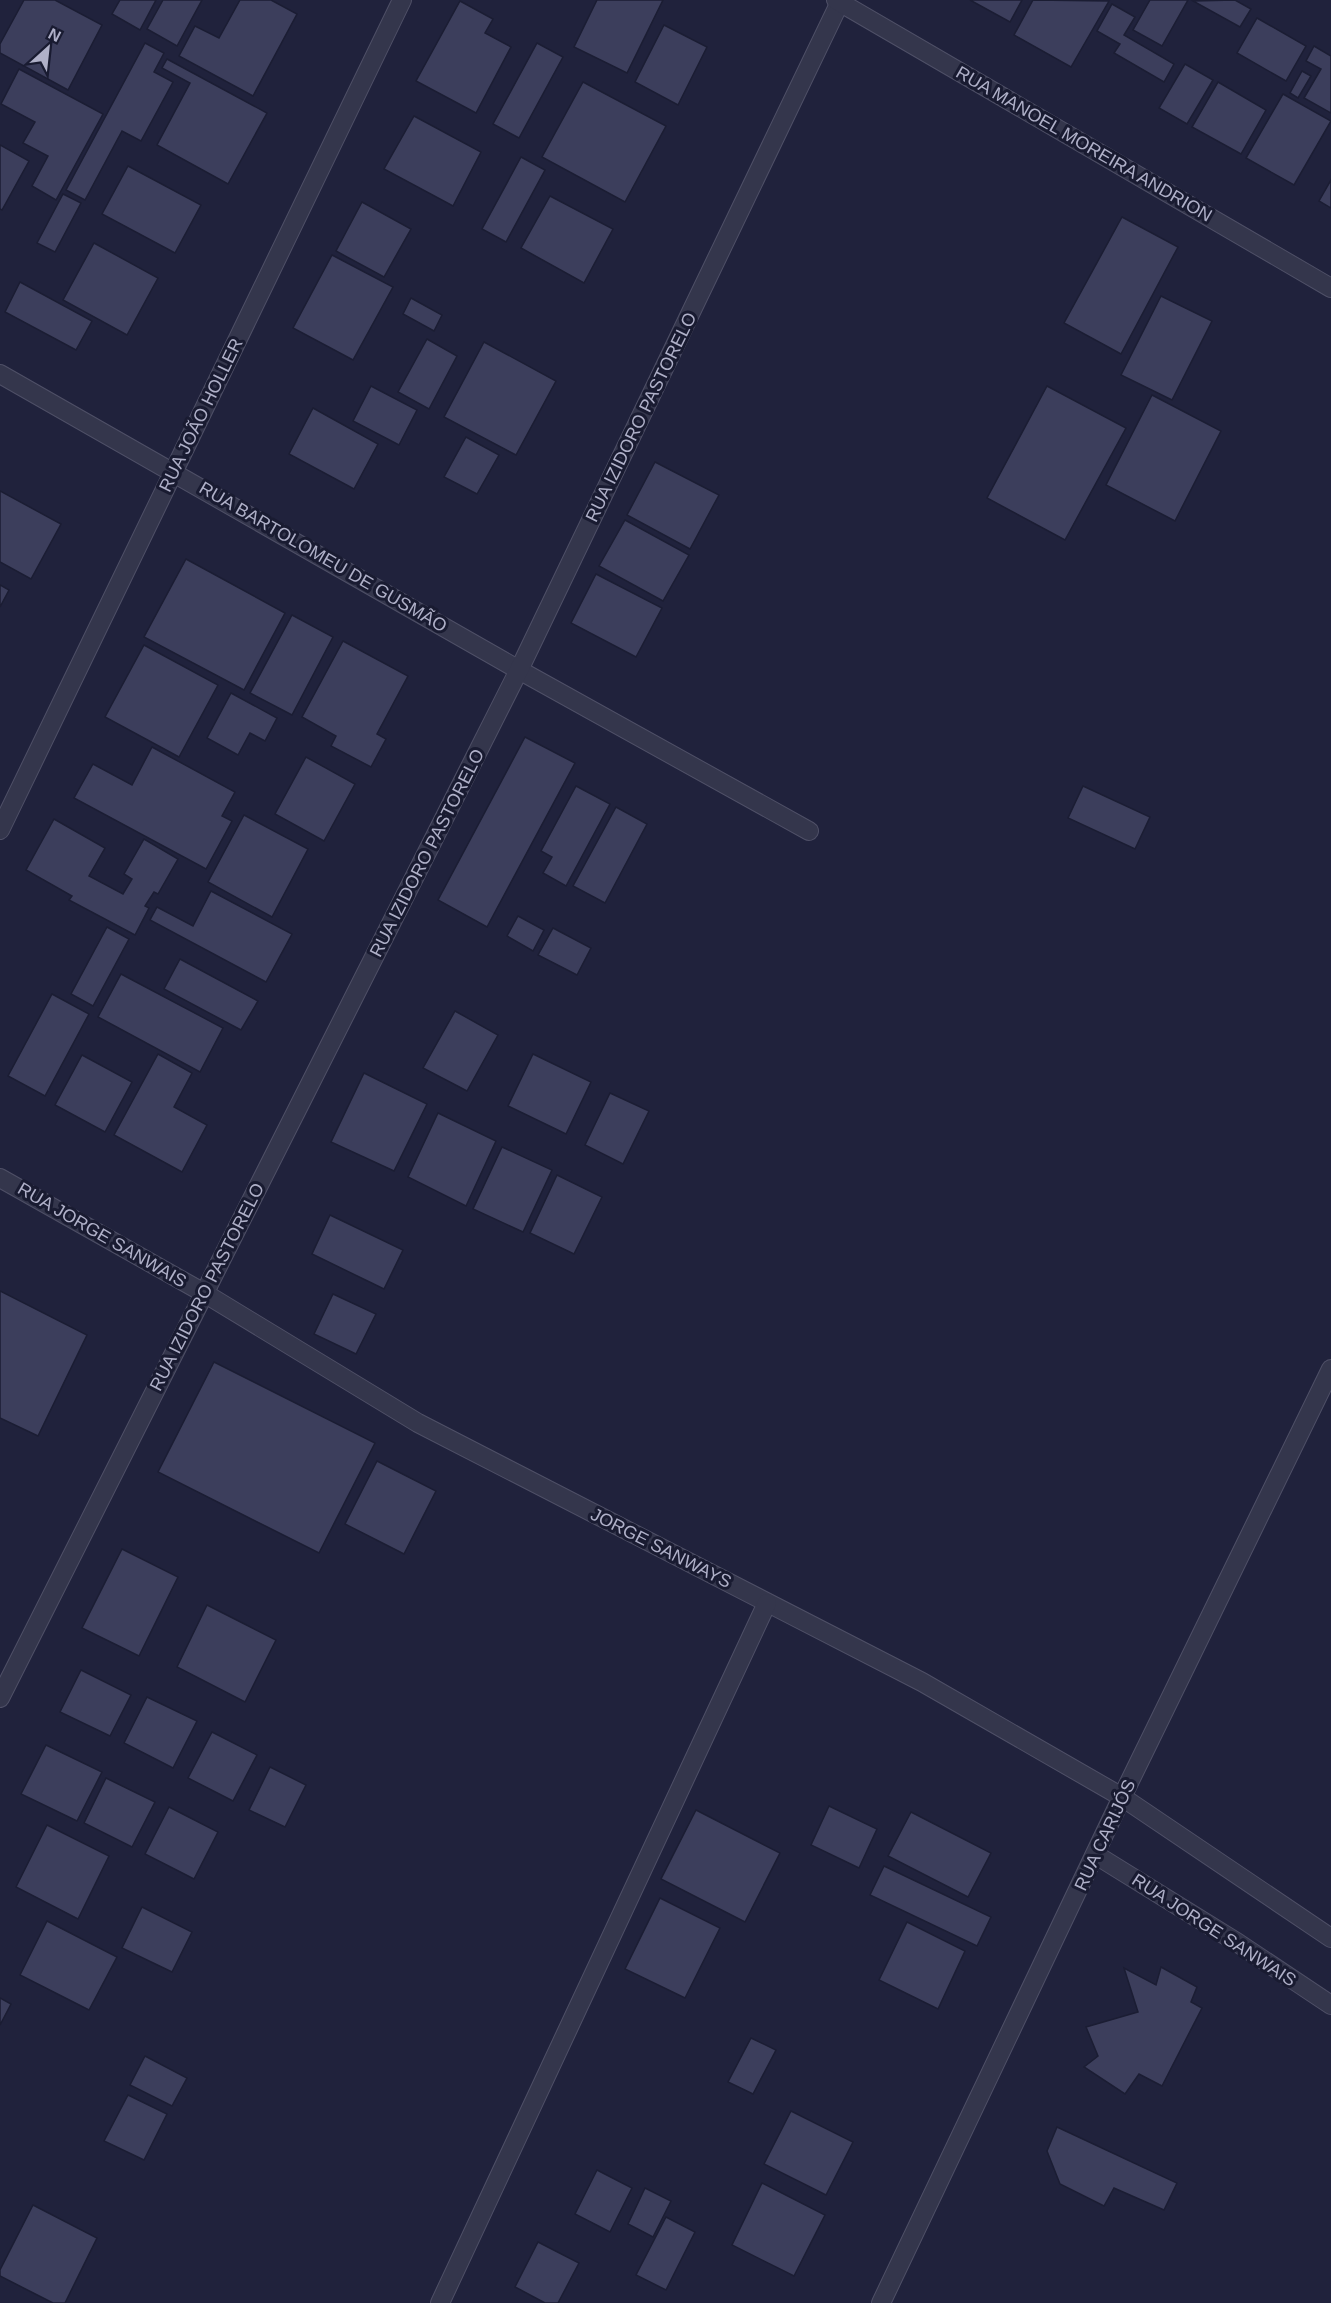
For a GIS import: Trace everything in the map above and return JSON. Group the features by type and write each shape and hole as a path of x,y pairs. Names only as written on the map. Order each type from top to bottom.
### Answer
{"street":[{"name":"RUA JOÃO HOLLER","path":"0,830 402,0"},
{"name":"RUA MANOEL MOREIRA ANDRION","path":"838,1 1331,288"},
{"name":"RUA IZIDORO PASTORELO","path":"0,1698 519,670 838,1"},
{"name":"RUA BARTOLOMEU DE GUSMÃO","path":"0,374 519,670 809,831"},
{"name":"RUA JORGE SANWAIS","path":"0,1178 204,1293"},
{"name":"JORGE SANWAYS","path":"204,1293 418,1423 922,1682 1122,1797"},
{"name":"RUA CARIJÓS","path":"881,2303 1122,1797 1331,1369"},
{"path":"440,2303 767,1603"},
{"path":"1122,1797 1331,1938"},
{"name":"RUA JORGE SANWAIS","path":"1096,1855 1238,1943 1331,2005"}],"building":[{"path":"24,0 55,0 102,25 68,90 0,53 0,44"},
{"path":"120,0 156,0 140,30 112,14"},
{"path":"163,0 202,0 177,46 147,29"},
{"path":"240,0 271,0 297,14 253,96 179,56 195,26 219,38"},
{"path":"597,0 663,0 627,73 574,47"},
{"path":"970,0 1022,0 1010,22"},
{"path":"1033,0 1109,1 1071,67 1014,35"},
{"path":"1150,0 1188,0 1162,46 1133,30"},
{"path":"1235,0 1251,9 1240,27 1193,1"},
{"path":"460,1 493,19 485,33 511,47 476,113 416,81"},
{"path":"1112,4 1135,17 1124,35 1174,64 1164,82 1114,53 1120,44 1097,31"},
{"path":"1257,18 1306,46 1286,81 1237,53"},
{"path":"664,25 707,47 678,105 635,82"},
{"path":"145,43 164,53 154,72 173,82 141,141 122,131 85,200 66,190"},
{"path":"537,43 563,57 519,138 493,124"},
{"path":"1314,46 1331,56 1331,113 1304,98 1321,69 1306,61"},
{"path":"167,59 267,113 228,184 157,145 190,83 162,68"},
{"path":"1185,64 1213,80 1187,124 1159,108"},
{"path":"19,69 103,114 56,200 32,186 48,156 23,143 35,122 1,104"},
{"path":"1302,71 1311,76 1298,98 1290,93"},
{"path":"583,82 666,126 625,202 542,157"},
{"path":"1218,82 1266,110 1241,154 1192,127"},
{"path":"1283,94 1331,121 1294,185 1246,158"},
{"path":"414,116 481,152 453,206 384,169"},
{"path":"0,145 29,161 2,210 0,209"},
{"path":"521,157 545,170 506,242 482,229"},
{"path":"128,166 201,205 175,253 102,214"},
{"path":"1331,180 1331,208 1319,201"},
{"path":"63,194 81,203 55,252 37,243"},
{"path":"550,196 613,229 584,283 521,248"},
{"path":"362,202 411,229 384,277 336,251"},
{"path":"1122,217 1178,247 1121,354 1064,323"},
{"path":"94,243 158,278 127,335 63,300"},
{"path":"332,255 393,287 353,360 293,328"},
{"path":"20,282 92,321 76,350 5,312"},
{"path":"1161,296 1212,321 1172,400 1121,375"},
{"path":"411,298 442,315 434,331 403,314"},
{"path":"427,339 457,356 429,409 398,392"},
{"path":"484,342 556,381 516,455 444,417"},
{"path":"371,386 417,410 399,445 353,421"},
{"path":"1047,386 1126,428 1065,540 987,498"},
{"path":"1152,395 1221,431 1175,521 1106,485"},
{"path":"313,408 378,444 354,489 289,454"},
{"path":"466,437 499,455 477,494 444,477"},
{"path":"655,462 719,495 690,549 627,515"},
{"path":"0,491 61,524 31,579 0,562"},
{"path":"625,520 689,555 663,601 599,566"},
{"path":"186,559 285,613 244,690 144,637"},
{"path":"596,574 662,608 636,657 571,623"},
{"path":"0,585 9,590 0,607"},
{"path":"292,615 333,637 292,715 250,693"},
{"path":"343,641 408,676 377,734 386,739 371,767 331,746 336,736 302,717"},
{"path":"144,645 218,685 179,757 105,717"},
{"path":"231,693 277,718 265,741 250,733 238,755 207,738"},
{"path":"525,737 575,763 487,927 438,900"},
{"path":"152,747 235,792 222,816 232,821 206,869 74,798 93,764 132,785"},
{"path":"306,757 355,784 324,841 275,814"},
{"path":"576,786 610,804 566,886 543,873 552,857 541,851"},
{"path":"1083,786 1150,817 1135,849 1068,818"},
{"path":"616,807 647,824 605,903 573,886"},
{"path":"244,815 308,849 272,917 208,882"},
{"path":"54,819 105,848 89,876 123,894 132,879 124,874 144,839 178,859 158,894 154,892 145,906 149,908 135,935 69,900 72,896 26,870"},
{"path":"211,891 292,934 266,982 150,920 157,907 193,926"},
{"path":"518,916 544,930 533,951 507,936"},
{"path":"107,927 129,939 93,1006 71,994"},
{"path":"553,928 591,948 577,975 538,955"},
{"path":"180,959 258,1001 241,1030 164,989"},
{"path":"121,974 223,1028 200,1072 98,1017"},
{"path":"52,994 89,1014 45,1096 8,1076"},
{"path":"455,1011 498,1035 467,1091 423,1068"},
{"path":"158,1054 192,1073 174,1107 207,1125 182,1172 114,1135"},
{"path":"533,1054 591,1082 566,1134 508,1106"},
{"path":"82,1055 132,1082 105,1132 55,1105"},
{"path":"364,1073 427,1104 394,1171 331,1142"},
{"path":"610,1093 649,1111 623,1164 585,1145"},
{"path":"438,1113 496,1141 466,1206 408,1177"},
{"path":"502,1147 552,1170 523,1232 473,1209"},
{"path":"557,1175 602,1197 574,1254 530,1233"},
{"path":"330,1215 403,1250 384,1289 312,1254"},
{"path":"0,1291 87,1335 38,1436 0,1418"},
{"path":"333,1294 376,1314 356,1354 314,1334"},
{"path":"214,1362 375,1443 319,1553 158,1472"},
{"path":"377,1461 436,1491 404,1554 345,1524"},
{"path":"122,1549 178,1577 139,1656 82,1628"},
{"path":"207,1605 276,1640 245,1702 177,1667"},
{"path":"81,1670 131,1695 110,1736 60,1712"},
{"path":"147,1697 197,1721 173,1768 124,1743"},
{"path":"212,1732 257,1755 233,1801 188,1778"},
{"path":"46,1745 102,1772 77,1821 21,1794"},
{"path":"270,1767 306,1785 285,1827 249,1810"},
{"path":"106,1778 155,1802 132,1847 84,1823"},
{"path":"829,1806 877,1829 859,1868 811,1845"},
{"path":"169,1807 218,1832 194,1879 145,1854"},
{"path":"696,1810 780,1853 745,1922 661,1879"},
{"path":"911,1812 991,1853 968,1897 888,1856"},
{"path":"47,1825 109,1856 78,1919 16,1887"},
{"path":"884,1866 991,1917 977,1946 870,1895"},
{"path":"660,1898 720,1928 685,1998 625,1969"},
{"path":"142,1907 192,1932 172,1972 122,1948"},
{"path":"47,1921 117,1957 89,2010 20,1975"},
{"path":"907,1922 965,1951 938,2009 879,1980"},
{"path":"1161,1967 1197,1987 1191,2002 1202,2008 1162,2086 1139,2074 1125,2094 1084,2067 1098,2056 1086,2027 1138,2012 1124,1968 1156,1985"},
{"path":"0,1998 11,2004 0,2025"},
{"path":"751,2038 776,2050 753,2094 728,2082"},
{"path":"145,2056 187,2078 172,2106 130,2085"},
{"path":"128,2095 167,2114 144,2160 104,2141"},
{"path":"791,2111 853,2142 826,2195 764,2164"},
{"path":"1057,2127 1177,2183 1164,2210 1114,2188 1104,2206 1060,2184 1047,2151"},
{"path":"597,2170 632,2188 610,2232 575,2214"},
{"path":"762,2183 825,2215 794,2276 732,2245"},
{"path":"645,2188 671,2201 653,2237 628,2224"},
{"path":"33,2205 97,2238 65,2303 53,2303 0,2276 0,2270"},
{"path":"666,2217 695,2232 666,2290 636,2275"},
{"path":"538,2242 579,2263 558,2303 545,2303 515,2287"}]}
